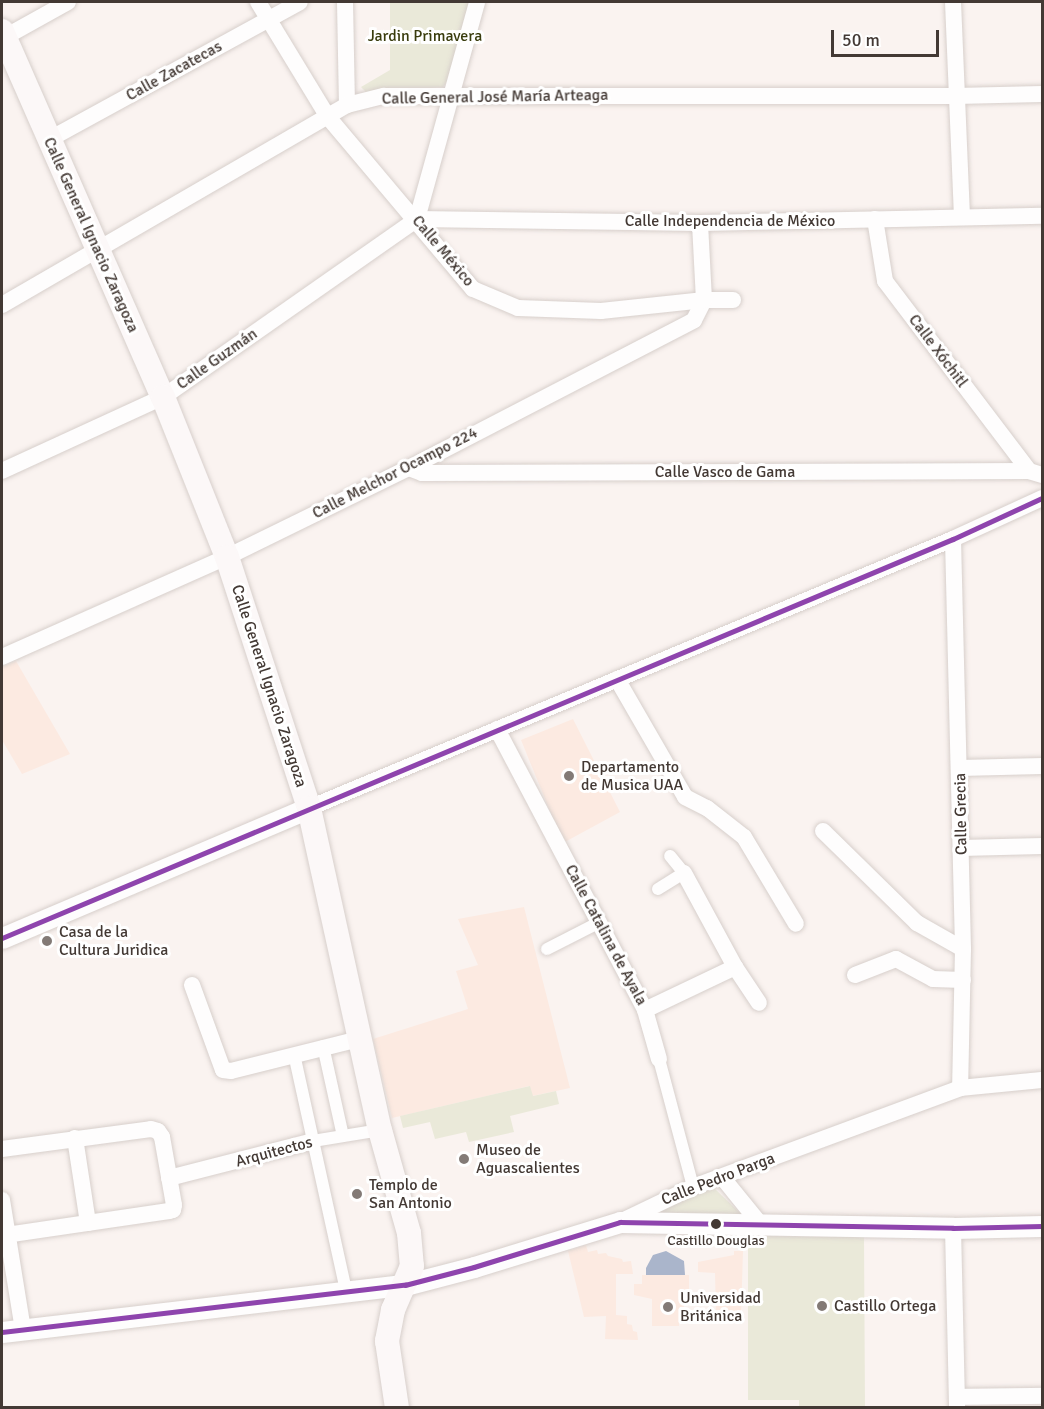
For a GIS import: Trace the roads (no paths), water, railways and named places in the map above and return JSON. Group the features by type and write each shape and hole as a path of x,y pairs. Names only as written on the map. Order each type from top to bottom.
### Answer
{"main road":[{"name":"Calle General Ignacio Zaragoza","path":"3,34 163,397 227,557 309,808 380,1130 409,1233 412,1266 393,1310 387,1341 397,1407"}],"street":[{"path":"3,34 68,2"},
{"name":"Calle México","path":"258,2 328,117 417,219 473,289 518,308 601,311 704,300 733,300"},
{"name":"Calle Zacatecas","path":"48,140 300,2"},
{"path":"345,2 347,105"},
{"path":"417,219 477,2"},
{"path":"953,2 962,217"},
{"name":"Calle General José María Arteaga","path":"2,305 347,105 384,96 1042,94"},
{"name":"Calle Independencia de México","path":"417,219 700,223 1042,216"},
{"name":"Calle Guzmán","path":"2,471 163,397 417,219"},
{"name":"Calle Xóchitl","path":"875,219 885,281 1036,473"},
{"path":"700,223 704,300"},
{"name":"Calle Melchor Ocampo 224","path":"2,657 227,557 409,468 694,320 704,300"},
{"name":"Calle Vasco de Gama","path":"409,468 422,473 1036,473"},
{"path":"2,938 953,539 1042,498"},
{"name":"Calle Grecia","path":"953,539 963,949 960,1088"},
{"path":"617,679 685,797 707,808 744,837 796,924"},
{"name":"Calle Catalina de Ayala","path":"497,729 645,1010 693,1187"},
{"path":"960,768 1042,766"},
{"path":"823,831 917,922 963,949"},
{"path":"961,848 1042,846"},
{"path":"670,856 684,873 735,967 759,1003"},
{"path":"658,888 684,873"},
{"path":"548,949 598,923"},
{"path":"855,975 896,959 933,979 963,980"},
{"path":"645,1010 735,967"},
{"path":"192,985 223,1070 231,1071 323,1046 360,1039"},
{"path":"323,1046 343,1137"},
{"path":"294,1054 346,1291"},
{"name":"Calle Pedro Parga","path":"2,1332 405,1285 474,1267 620,1222 693,1187 960,1088 1042,1080"},
{"path":"2,1149 151,1129 158,1131 162,1137 173,1210 7,1235"},
{"name":"Arquitectos","path":"169,1178 312,1141 380,1130"},
{"path":"75,1138 88,1223"},
{"path":"722,1177 761,1225"},
{"path":"2,1200 23,1330"},
{"path":"620,1222 953,1228 1042,1226"},
{"path":"953,1228 957,1402 1042,1396"}],"water":[{"path":"666,1251 684,1261 685,1275 646,1275 646,1268 653,1255"}],"place":[{"name":"Departamento de Musica UAA","path":"569,776"},
{"name":"Casa de la Cultura Juridica","path":"47,941"},
{"name":"Museo de Aguascalientes","path":"464,1159"},
{"name":"Templo de San Antonio","path":"357,1194"},
{"name":"Castillo Douglas","path":"716,1224"},
{"name":"Castillo Ortega","path":"822,1306"},
{"name":"Universidad Británica","path":"668,1307"}],"park label":[{"name":"Jardin Primavera","path":"425,36"}]}
